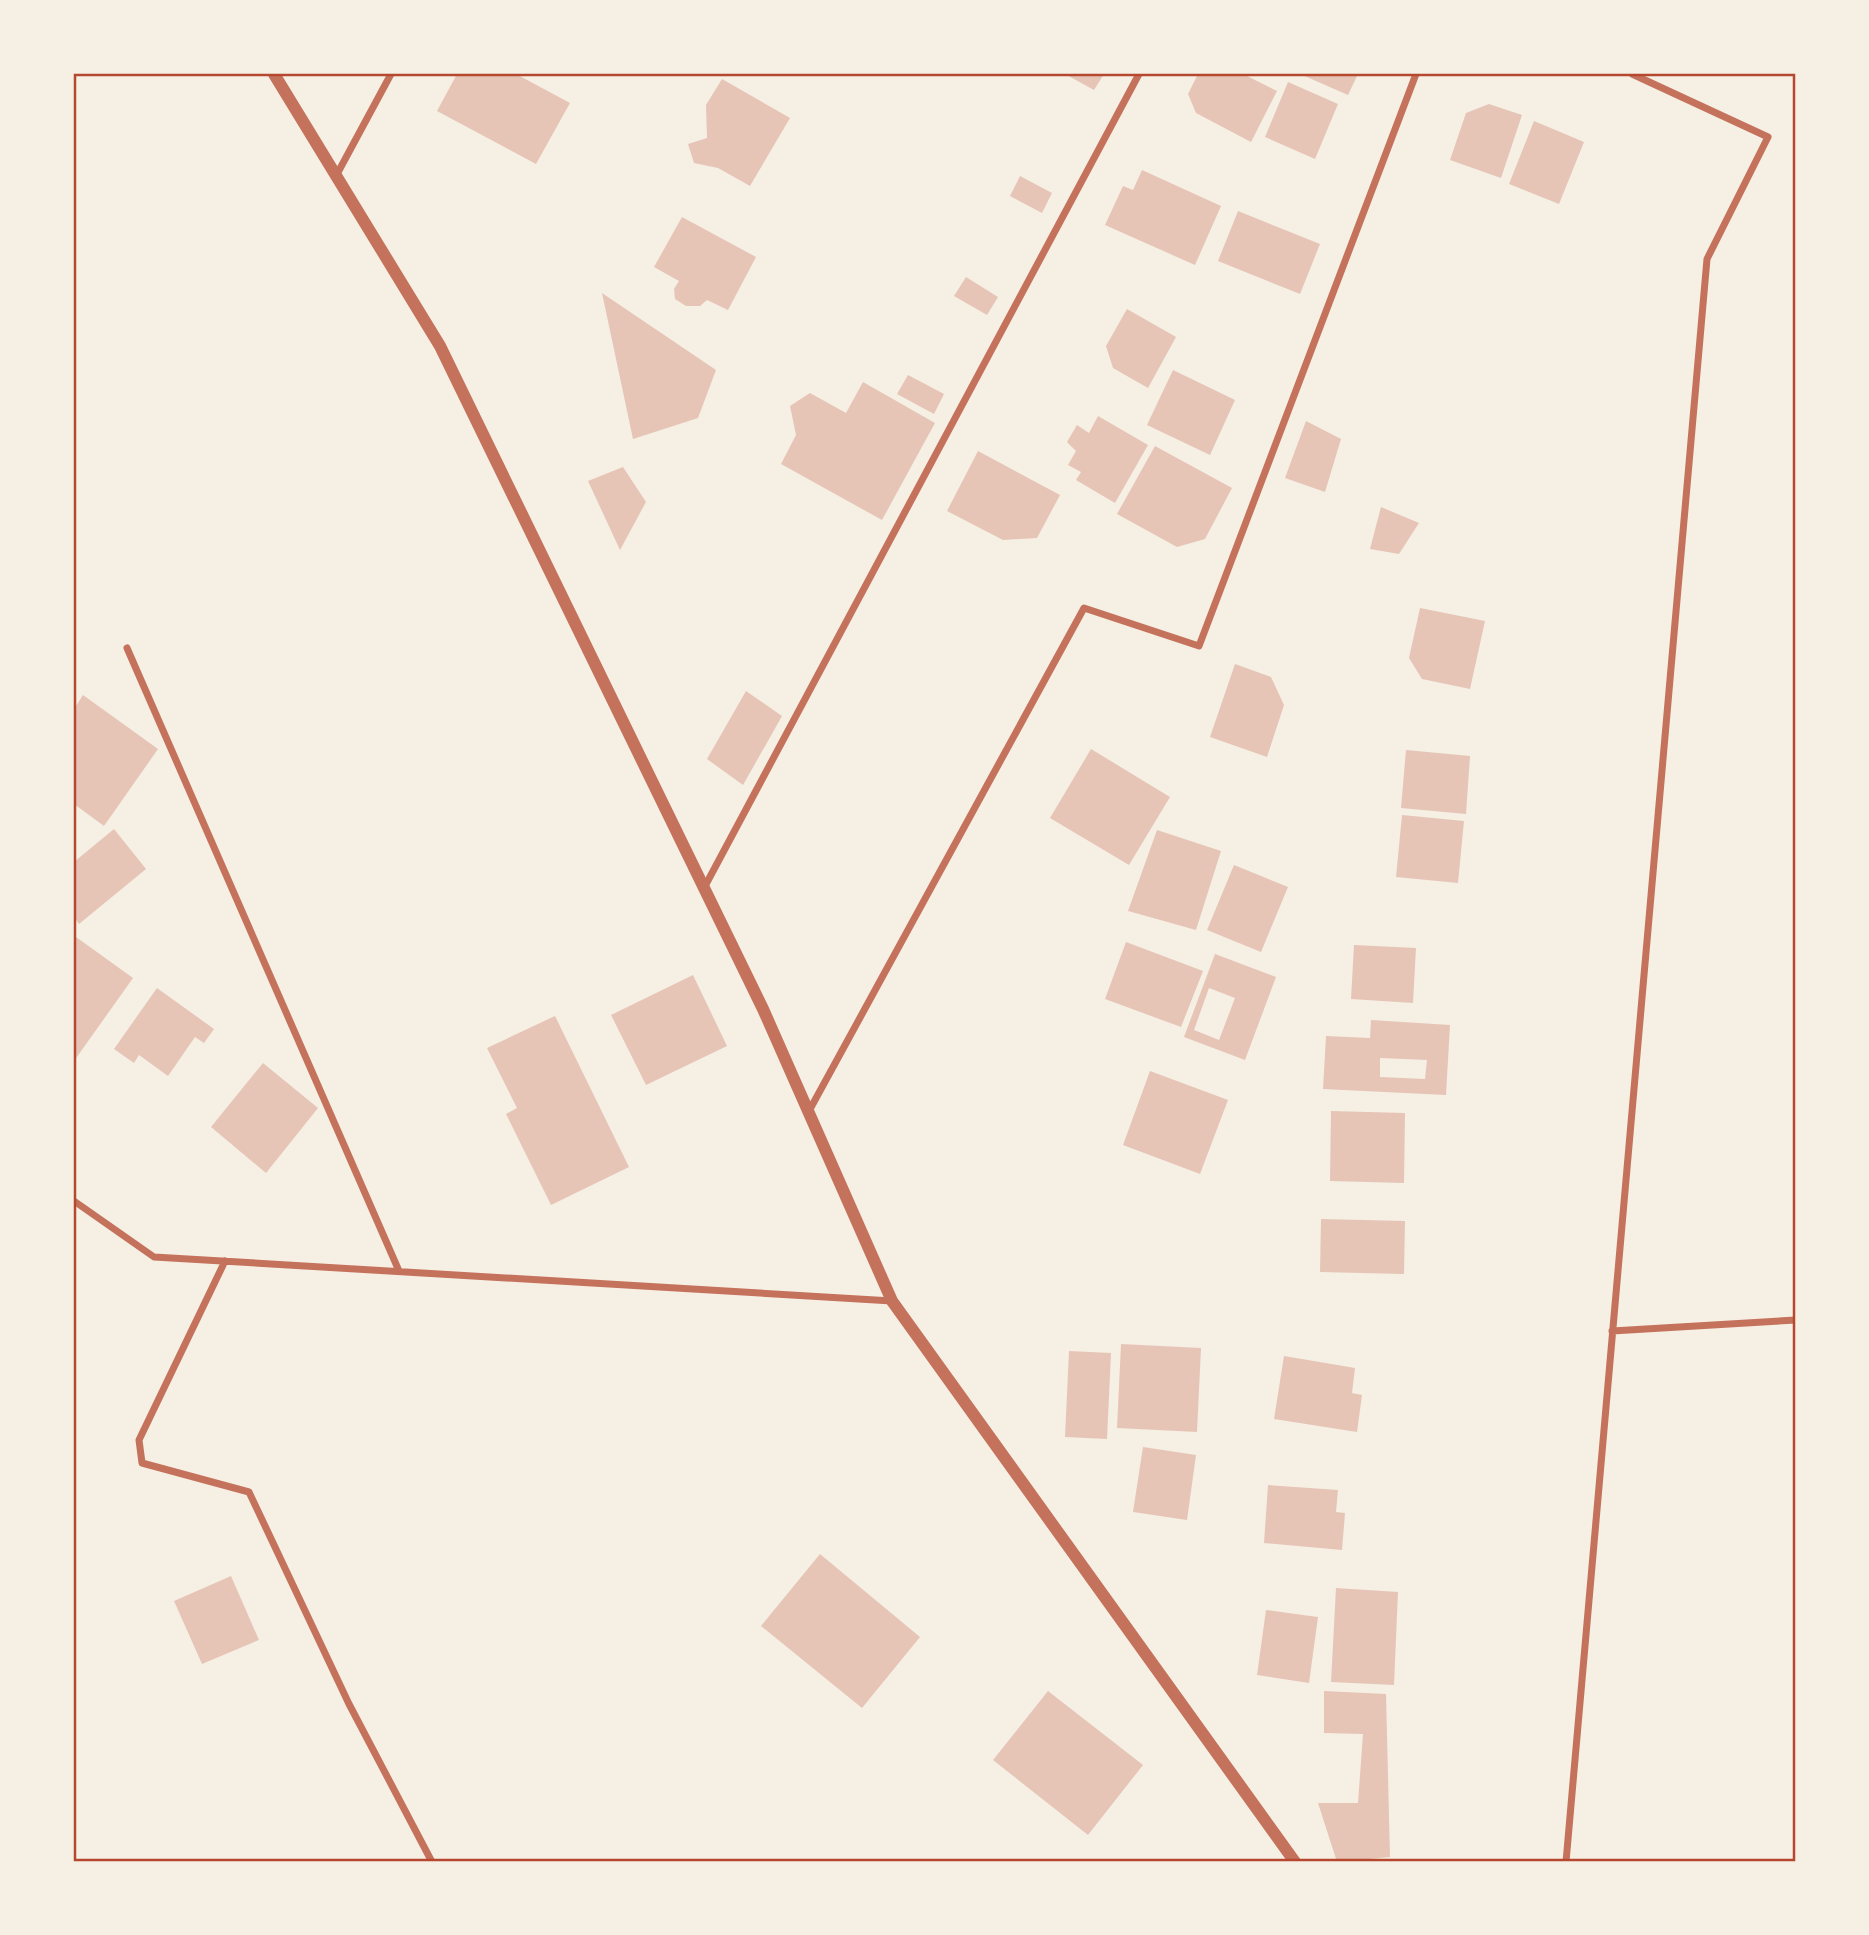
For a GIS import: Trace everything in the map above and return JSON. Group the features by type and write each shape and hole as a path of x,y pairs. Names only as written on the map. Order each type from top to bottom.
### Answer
{"street":[{"path":"274,74 440,346 704,888 892,1301 1295,1861"},
{"path":"336,176 391,74"},
{"path":"704,888 1139,74"},
{"path":"808,1112 1084,608 1199,646 1416,74"},
{"path":"1566,1861 1707,259 1768,137 1632,74"},
{"path":"127,648 398,1271"},
{"path":"74,1201 154,1257 892,1301"},
{"path":"225,1261 139,1440 142,1463 248,1492 349,1704 432,1861"},
{"path":"1612,1331 1796,1320"}],"building":[{"path":"457,74 516,74 570,103 536,164 437,111"},
{"path":"1065,74 1104,74 1094,90"},
{"path":"1198,74 1243,74 1277,91 1251,142 1196,113 1188,94"},
{"path":"1300,74 1358,74 1348,95"},
{"path":"722,79 790,118 750,186 718,168 694,163 688,144 707,138 706,105"},
{"path":"1288,82 1338,104 1315,159 1265,137"},
{"path":"1489,104 1522,115 1501,178 1450,160 1466,113"},
{"path":"1534,121 1584,142 1559,204 1509,184"},
{"path":"1142,170 1221,206 1195,265 1105,225 1123,186 1133,190"},
{"path":"1020,176 1052,193 1042,213 1010,196"},
{"path":"1238,211 1320,244 1300,294 1218,261"},
{"path":"682,217 756,257 728,310 707,300 700,306 686,306 675,299 674,289 679,281 654,267"},
{"path":"966,277 998,297 987,315 954,296"},
{"path":"602,293 716,370 698,418 633,439"},
{"path":"1127,309 1176,337 1148,388 1113,368 1106,346"},
{"path":"1173,370 1235,400 1210,455 1147,425"},
{"path":"908,375 944,394 934,414 897,394"},
{"path":"863,382 935,423 882,520 781,464 796,435 790,406 810,393 846,413"},
{"path":"1098,416 1148,445 1115,503 1076,480 1081,472 1068,465 1076,451 1067,442 1077,425 1089,433"},
{"path":"1306,421 1341,439 1325,492 1285,478"},
{"path":"1155,446 1232,488 1205,539 1177,547 1117,514"},
{"path":"978,451 1060,495 1037,538 1003,540 947,511"},
{"path":"623,467 646,502 620,550 588,481"},
{"path":"1381,507 1419,523 1399,554 1370,549"},
{"path":"1420,608 1485,621 1470,689 1422,679 1409,658"},
{"path":"1235,664 1271,677 1284,705 1267,757 1210,737"},
{"path":"746,691 782,716 743,785 707,759"},
{"path":"83,695 158,749 104,826 74,804 74,709"},
{"path":"1091,749 1170,797 1129,865 1050,818"},
{"path":"1406,750 1470,756 1466,814 1401,808"},
{"path":"1402,815 1464,821 1458,883 1396,877"},
{"path":"114,829 146,869 79,924 74,917 74,862"},
{"path":"1157,830 1221,851 1196,930 1128,911"},
{"path":"1234,865 1288,887 1261,952 1207,930"},
{"path":"76,937 133,978 74,1061 74,940"},
{"path":"1126,942 1203,971 1181,1027 1105,999"},
{"path":"1354,945 1416,948 1413,1003 1351,999"},
{"path":"1215,954 1276,977 1245,1060 1184,1037","holes":["1209,988 1235,998 1219,1040 1194,1030"]},
{"path":"693,975 727,1046 646,1085 611,1015"},
{"path":"157,988 214,1029 204,1043 195,1037 168,1076 139,1055 134,1063 114,1049"},
{"path":"555,1016 629,1167 551,1205 506,1114 517,1108 487,1048"},
{"path":"1371,1020 1450,1025 1446,1095 1323,1089 1326,1036 1370,1038","holes":["1380,1058 1427,1060 1425,1079 1380,1077"]},
{"path":"263,1063 318,1108 266,1173 211,1127"},
{"path":"1150,1071 1228,1100 1200,1174 1123,1145"},
{"path":"1331,1111 1405,1113 1404,1183 1330,1181"},
{"path":"1321,1219 1405,1221 1404,1274 1320,1272"},
{"path":"1121,1344 1201,1348 1197,1432 1117,1428"},
{"path":"1069,1351 1111,1353 1107,1439 1065,1437"},
{"path":"1284,1356 1355,1368 1352,1393 1362,1395 1357,1432 1274,1419"},
{"path":"1143,1447 1196,1455 1187,1520 1133,1512"},
{"path":"1268,1485 1338,1490 1336,1512 1345,1513 1342,1550 1264,1543"},
{"path":"820,1554 920,1637 862,1708 761,1626"},
{"path":"231,1576 259,1640 202,1664 174,1601"},
{"path":"1336,1588 1398,1592 1394,1685 1331,1682"},
{"path":"1266,1610 1318,1617 1309,1683 1257,1675"},
{"path":"1048,1691 1143,1765 1088,1835 993,1760"},
{"path":"1324,1691 1386,1694 1390,1857 1337,1862 1318,1803 1358,1803 1363,1734 1324,1733"}]}
